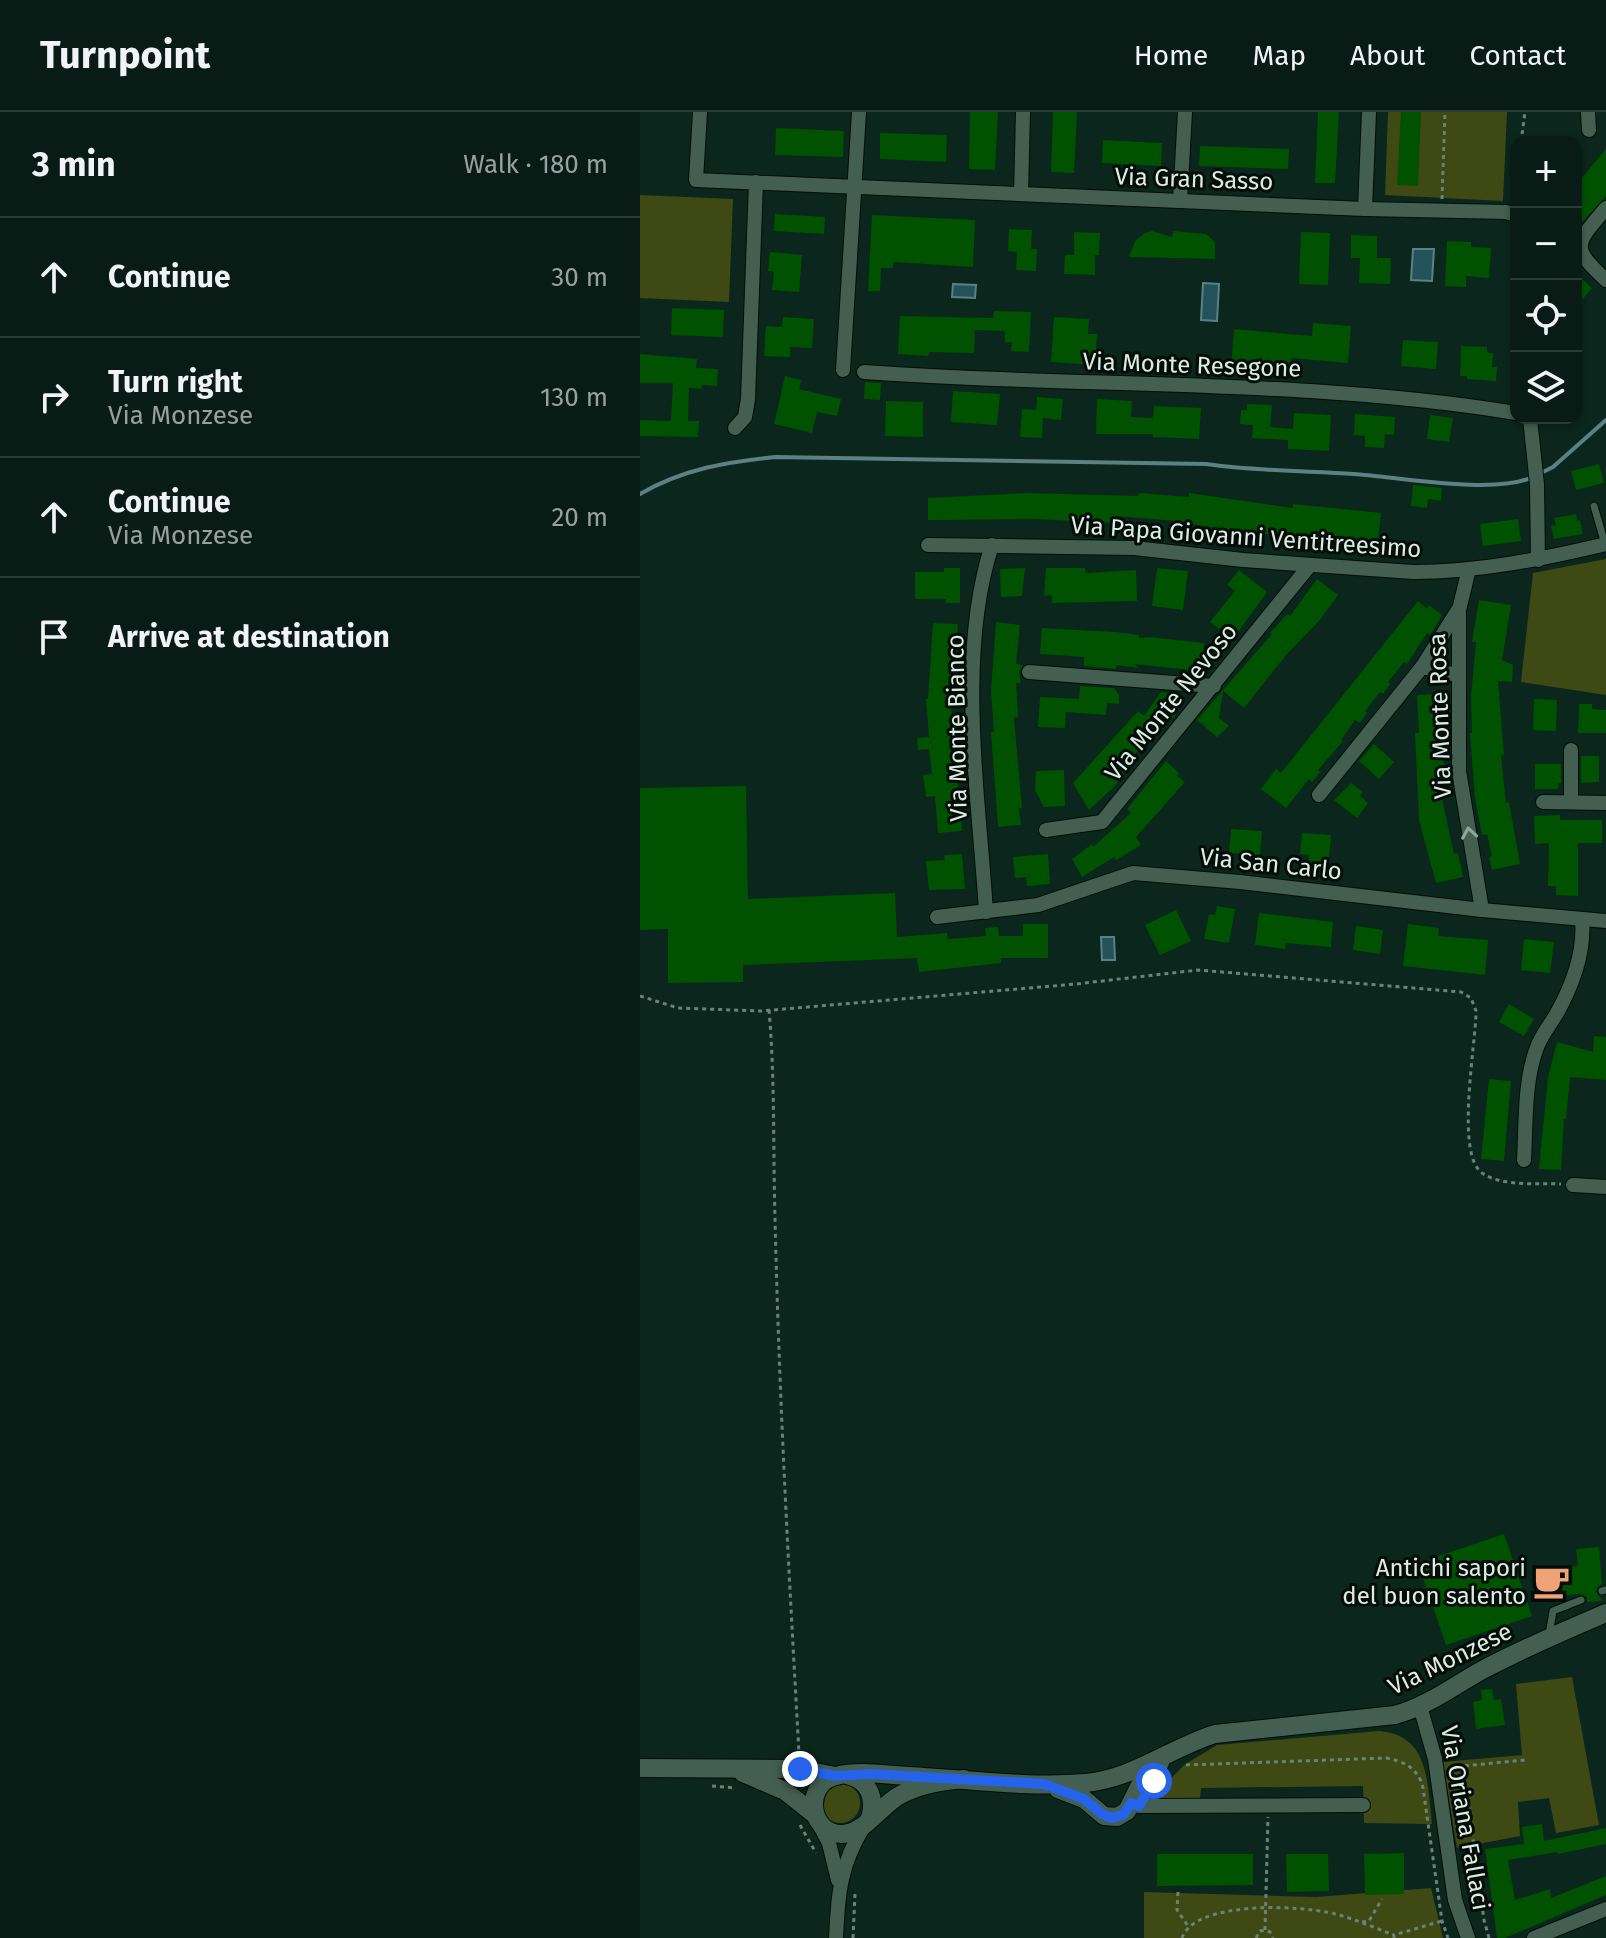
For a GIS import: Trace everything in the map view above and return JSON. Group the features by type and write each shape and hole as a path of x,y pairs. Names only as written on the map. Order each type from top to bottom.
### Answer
{"street":[{"name":"Via Gran Sasso","path":"700,112 696,180 1510,213"},
{"path":"843,370 859,112"},
{"path":"1021,194 1023,112"},
{"path":"1180,201 1185,112"},
{"path":"1365,209 1369,112"},
{"path":"1588,112 1589,130"},
{"path":"735,428 745,417 748,399 756,182"},
{"path":"1606,208 1584,234 1580,248 1584,259 1606,280"},
{"name":"Via Monte Resegone","path":"864,372 1383,396 1475,405 1510,412"},
{"path":"1531,424 1537,485 1538,560"},
{"name":"Via Papa Giovanni Ventitreesimo","path":"928,545 1134,548 1413,572 1538,560 1605,544"},
{"name":"Via Monte Bianco","path":"986,912 974,735 974,679 981,588 992,545"},
{"name":"Via Monte Nevoso","path":"1046,830 1102,822 1310,565"},
{"name":"Via Monte Rosa","path":"1469,569 1459,610 1459,771 1482,910"},
{"path":"1319,795 1422,667 1459,610"},
{"path":"1422,667 1457,675"},
{"path":"1029,672 1214,686"},
{"path":"1571,750 1571,802"},
{"path":"1543,802 1606,803"},
{"name":"Via San Carlo","path":"937,917 1038,905 1133,873 1606,921"},
{"path":"1524,1160 1532,1062 1537,1045 1574,976 1581,950 1582,919"},
{"path":"1573,1185 1606,1187"},
{"name":"Via Monzese","path":"1131,1803 1146,1778 1177,1759 1194,1740 1215,1734 1385,1717 1420,1706 1486,1668 1606,1613"},
{"name":"Via Oriana Fallaci","path":"1420,1706 1435,1759 1455,1900 1468,1938"},
{"name":"Via Monzese","path":"640,1768 800,1769 840,1775 1044,1784 1109,1780 1177,1759"},
{"name":"Via Monzese","path":"717,1769 765,1780 785,1791 817,1818"},
{"path":"836,1938 839,1892 845,1864 867,1822 872,1798 869,1789 854,1777 840,1775 826,1780 815,1795 817,1818 834,1858 839,1892"},
{"name":"Via Monzese","path":"867,1822 889,1801 913,1789 939,1781 964,1779"},
{"path":"1109,1780 1128,1786 1131,1803 1125,1813 1117,1817 1104,1816 1097,1810 1093,1794 1109,1780"},
{"name":"Via Monzese","path":"1044,1784 1084,1799 1097,1810"},
{"path":"1131,1803 1139,1806 1363,1805"},
{"path":"817,1818 826,1830 846,1835 867,1822"},
{"path":"1534,1938 1606,1909"}],"lane":[{"path":"1594,506 1605,544"},
{"path":"1549,1637 1553,1611 1581,1600"}],"path":[{"path":"1442,210 1445,112"},
{"path":"1522,136 1525,112"},
{"path":"640,996 678,1008 769,1010 1076,984 1198,970 1461,992 1471,998 1476,1011 1468,1135 1474,1164 1481,1172 1496,1179 1573,1185"},
{"path":"769,1010 774,1067 775,1217 785,1475 800,1769"},
{"path":"1177,1759 1386,1758 1416,1771 1421,1779 1442,1921 1448,1938"},
{"path":"1489,1938 1463,1766 1525,1760"},
{"path":"1265,1930 1268,1805"},
{"path":"853,1938 855,1890"},
{"path":"1178,1892 1177,1910 1188,1926"},
{"path":"1358,1922 1369,1921 1382,1899"},
{"path":"1182,1938 1188,1926 1217,1913 1265,1909 1322,1911 1394,1936 1442,1921"},
{"path":"1256,1938 1260,1931 1265,1930 1273,1938"}],"green space":[{"path":"1388,112 1507,112 1503,201 1385,195"},
{"path":"640,195 733,199 729,302 640,298"},
{"path":"1606,559 1606,695 1521,682 1533,573"},
{"path":"1572,1677 1599,1825 1556,1833 1549,1798 1518,1802 1520,1836 1457,1848 1443,1762 1522,1755 1516,1684"},
{"path":"1379,1731 1396,1734 1417,1751 1426,1778 1432,1824 1364,1823 1363,1786 1201,1788 1200,1799 1152,1798 1184,1765 1217,1745"},
{"path":"840,1783 854,1789 860,1803 854,1817 840,1823 826,1817 820,1803 826,1789"},
{"path":"1431,1888 1443,1938 1144,1938 1144,1892 1316,1897"}],"water":[{"path":"1413,249 1434,249 1432,281 1411,280"},
{"path":"1203,283 1219,284 1217,321 1201,320"},
{"path":"953,284 976,285 975,298 952,297"},
{"path":"1101,937 1114,937 1115,960 1102,960"}],"building":[{"path":"970,112 998,112 995,170 969,169"},
{"path":"1053,112 1077,112 1074,173 1051,172"},
{"path":"1318,112 1339,112 1335,183 1315,183"},
{"path":"1401,112 1421,112 1418,186 1397,185"},
{"path":"776,128 844,131 843,157 775,155"},
{"path":"880,133 947,135 946,162 880,159"},
{"path":"1103,140 1162,143 1161,166 1102,163"},
{"path":"1200,146 1289,149 1288,169 1199,166"},
{"path":"1606,149 1606,196 1582,222 1582,208 1582,178"},
{"path":"775,214 825,217 824,234 774,231"},
{"path":"872,215 975,220 973,267 894,262 893,268 881,268 880,291 868,291"},
{"path":"1009,229 1032,230 1031,249 1037,249 1036,271 1016,270 1017,252 1008,251"},
{"path":"1152,231 1172,237 1173,231 1206,234 1215,242 1215,259 1129,257 1135,241"},
{"path":"1074,232 1100,233 1095,275 1064,274 1065,255 1074,255"},
{"path":"1301,232 1330,233 1328,285 1299,284"},
{"path":"1351,235 1377,236 1377,258 1391,258 1390,284 1359,283 1360,258 1351,258"},
{"path":"1447,241 1471,242 1471,247 1491,248 1489,278 1466,276 1466,287 1445,286"},
{"path":"770,252 802,255 799,292 772,290 774,272 768,271"},
{"path":"1582,279 1592,288 1582,300"},
{"path":"672,308 724,310 723,337 671,335"},
{"path":"994,311 1031,312 1029,352 1011,351 1012,342 1005,342 1005,331 975,330 974,353 898,354 900,316 993,318"},
{"path":"783,317 814,319 812,348 790,347 790,357 764,356 766,326 782,327"},
{"path":"1054,317 1089,319 1088,334 1097,334 1095,365 1051,362"},
{"path":"1313,323 1351,326 1348,363 1292,358 1291,366 1253,363 1253,369 1231,367 1234,329 1312,336"},
{"path":"1403,340 1438,342 1436,369 1401,366"},
{"path":"1461,346 1487,347 1487,353 1493,353 1492,367 1497,367 1496,381 1460,376"},
{"path":"640,354 697,359 696,368 718,369 717,386 689,388 688,421 699,421 698,437 640,436 640,420 671,421 673,383 640,383"},
{"path":"785,376 801,380 799,389 841,399 837,416 817,412 812,433 774,424"},
{"path":"865,382 881,383 880,400 864,399"},
{"path":"953,391 1000,394 997,425 951,422"},
{"path":"1037,397 1063,399 1061,420 1043,418 1042,438 1020,437 1022,409 1036,410"},
{"path":"1097,399 1132,401 1131,417 1153,418 1154,406 1201,408 1199,439 1153,437 1153,434 1096,434"},
{"path":"886,401 923,402 923,437 885,436"},
{"path":"1247,404 1272,405 1270,427 1293,429 1294,413 1331,415 1329,451 1288,449 1288,440 1252,438 1253,425 1240,424 1241,410 1247,410"},
{"path":"1355,414 1395,417 1394,435 1385,434 1384,448 1365,447 1365,436 1354,435"},
{"path":"1430,415 1453,418 1449,442 1427,439"},
{"path":"1599,464 1604,483 1576,490 1571,471"},
{"path":"1413,485 1442,488 1441,501 1428,499 1427,508 1411,506"},
{"path":"1027,493 1138,496 1139,493 1189,497 1189,493 1293,508 1293,504 1381,513 1378,540 1323,535 1322,540 1116,516 1116,523 1034,519 928,520 928,498"},
{"path":"1576,514 1583,534 1554,539 1551,526 1556,525 1554,518"},
{"path":"1518,519 1521,541 1483,546 1480,524"},
{"path":"944,568 960,568 960,603 946,603 946,599 915,599 915,572 944,572"},
{"path":"1025,568 1022,596 1001,597 1000,569"},
{"path":"1046,568 1085,568 1086,573 1136,570 1137,601 1052,603 1052,595 1044,596"},
{"path":"1157,568 1188,571 1183,610 1152,606"},
{"path":"1239,570 1267,592 1233,639 1210,622 1235,591 1227,585"},
{"path":"1317,579 1338,595 1244,708 1223,691 1219,718 1229,726 1217,737 1197,720 1270,633 1287,614 1290,616"},
{"path":"1479,600 1511,605 1502,660 1513,665 1512,682 1498,681 1506,803 1509,802 1520,864 1492,870 1487,834 1482,835 1475,798 1470,733 1476,642 1472,642"},
{"path":"1418,601 1442,615 1434,629 1430,635 1427,633 1407,664 1404,662 1388,682 1390,684 1383,694 1380,692 1365,711 1367,713 1360,723 1355,720 1312,782 1309,779 1286,808 1261,789 1276,769 1281,773"},
{"path":"996,622 1020,625 1016,664 1023,665 1019,672 1021,683 1016,683 1018,717 1014,718 1021,825 998,827 991,732 994,732 991,691"},
{"path":"933,623 958,624 954,683 949,683 962,831 938,833 935,796 926,797 923,775 932,774 929,749 918,750 917,738 929,737 926,699"},
{"path":"1042,628 1115,632 1139,635 1139,638 1204,643 1201,671 1134,664 1139,668 1084,666 1084,657 1040,654"},
{"path":"1080,686 1114,688 1119,695 1119,704 1107,703 1106,715 1066,712 1065,728 1038,727 1040,697 1079,699"},
{"path":"1161,692 1175,693 1183,699 1174,711 1177,713 1134,755 1137,757 1113,788 1089,810 1073,783 1138,711 1144,716"},
{"path":"1442,694 1446,799 1442,799 1454,854 1458,853 1463,877 1436,883 1419,820 1415,733 1419,733 1417,695"},
{"path":"1534,699 1557,700 1556,731 1533,730"},
{"path":"1579,704 1592,704 1592,709 1606,710 1606,733 1578,733"},
{"path":"1374,744 1394,762 1379,779 1359,761"},
{"path":"1581,756 1599,756 1599,782 1581,783"},
{"path":"1166,761 1185,782 1136,837 1141,845 1082,877 1072,859 1092,844 1093,847 1131,813 1127,809"},
{"path":"1535,764 1561,764 1558,789 1535,789"},
{"path":"1064,770 1065,806 1044,807 1035,790 1036,771"},
{"path":"1351,783 1363,792 1360,796 1368,803 1357,818 1334,800"},
{"path":"746,786 748,899 895,893 897,937 947,933 948,939 986,936 985,928 998,927 999,936 1023,936 1023,924 1048,924 1048,958 1001,958 1001,963 919,972 917,958 743,965 743,982 668,983 668,929 640,930 640,788"},
{"path":"1560,815 1560,820 1602,820 1602,843 1578,843 1578,896 1556,895 1556,886 1548,886 1549,843 1535,844 1534,816"},
{"path":"1231,829 1262,831 1260,855 1229,853"},
{"path":"1302,833 1331,835 1328,869 1308,867 1309,855 1300,854"},
{"path":"962,854 965,889 929,890 926,861 945,860 944,855"},
{"path":"1048,854 1050,884 1027,886 1026,877 1015,878 1013,857"},
{"path":"1217,906 1235,909 1229,943 1204,939 1209,914 1215,915"},
{"path":"1176,910 1191,941 1160,955 1145,925"},
{"path":"1259,913 1333,922 1331,947 1286,943 1285,949 1255,945"},
{"path":"1408,924 1439,928 1438,936 1488,940 1485,975 1403,966"},
{"path":"1356,926 1383,930 1380,954 1353,950"},
{"path":"1524,939 1554,942 1550,973 1521,970"},
{"path":"1509,1004 1534,1019 1524,1036 1499,1022"},
{"path":"1594,1036 1606,1037 1606,1080 1570,1077 1561,1170 1539,1169 1548,1077 1557,1042 1593,1052"},
{"path":"1489,1079 1511,1081 1504,1161 1481,1159"},
{"path":"1504,1534 1532,1616 1446,1645 1418,1563"},
{"path":"1599,1547 1602,1584 1596,1592 1603,1601 1587,1602 1587,1597 1581,1594 1541,1597 1539,1569 1578,1566 1576,1549"},
{"path":"1492,1689 1494,1700 1501,1699 1505,1725 1476,1729 1473,1702 1482,1700 1481,1690"},
{"path":"1542,1824 1544,1841 1606,1828 1606,1844 1508,1860 1515,1900 1550,1889 1551,1898 1606,1876 1606,1895 1505,1938 1497,1938 1485,1849 1524,1844 1522,1827"},
{"path":"1404,1853 1404,1894 1365,1895 1364,1854"},
{"path":"1157,1854 1253,1854 1253,1885 1157,1886"},
{"path":"1286,1854 1328,1854 1329,1891 1287,1892"}],"waterway":[{"path":"1541,473 1553,467 1606,420"},
{"path":"640,494 672,478 705,468 775,457 1206,464 1472,485 1495,485 1533,477"}],"place":[{"name":"Antichi sapori del buon salento","path":"1552,1582"}],"route":[{"path":"800,1769 835,1776 859,1773 1044,1784 1084,1799 1102,1814 1114,1818 1125,1813 1131,1803 1139,1806 1154,1781"}]}
